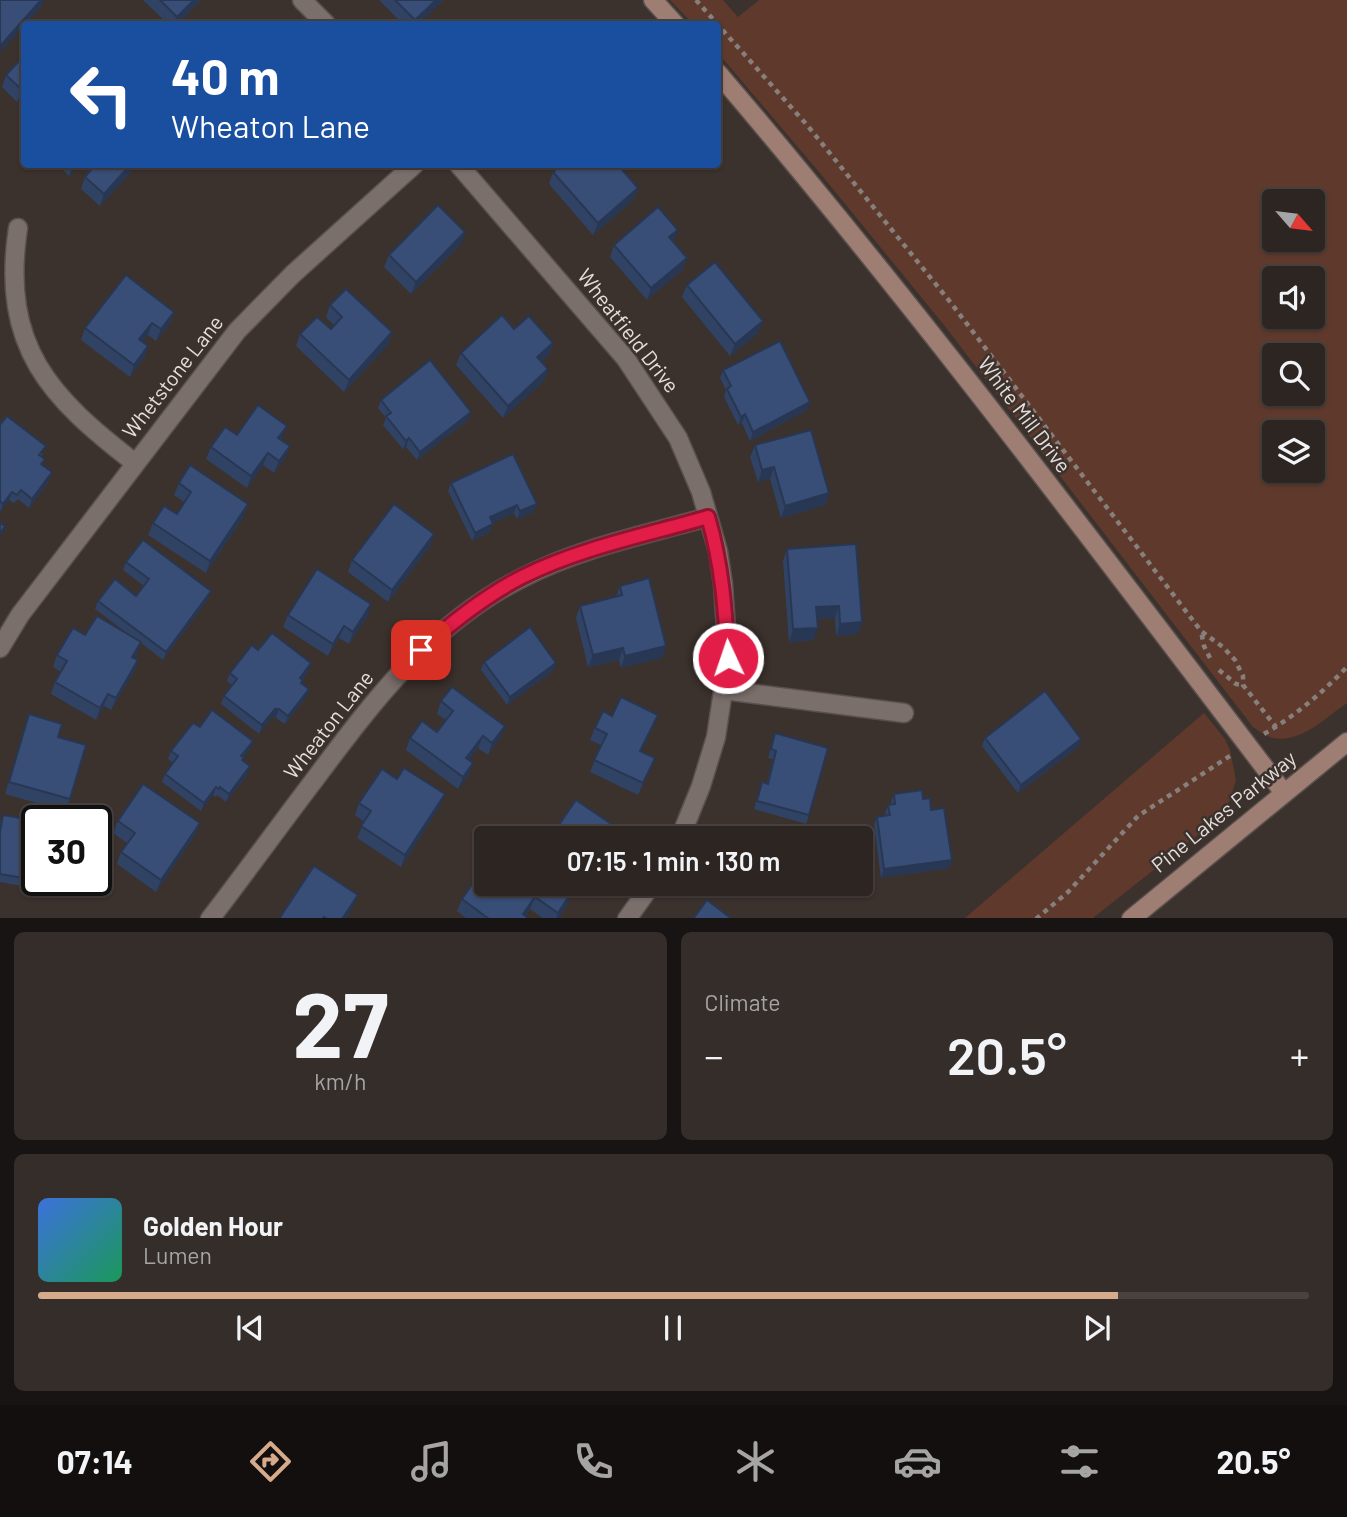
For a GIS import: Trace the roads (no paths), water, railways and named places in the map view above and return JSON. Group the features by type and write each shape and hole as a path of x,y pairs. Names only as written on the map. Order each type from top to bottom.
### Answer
{"street":[{"path":"302,0 323,21"},
{"path":"653,0 672,21"},
{"name":"White Mill Drive","path":"721,76 791,158 941,344 1284,793"},
{"name":"Whetstone Lane","path":"0,648 20,615 215,357 254,313 411,168"},
{"name":"Wheatfield Drive","path":"461,168 626,359 678,438 694,473 718,551 728,658 709,761 685,826"},
{"path":"18,228 6,259 2,298 6,323 15,345 27,366 47,391 135,463"},
{"name":"Wheaton Lane","path":"212,918 387,685 438,635 489,597 538,570 575,555 708,517"},
{"path":"724,690 904,713"},
{"name":"Pine Lakes Parkway","path":"1132,918 1347,742"},
{"path":"628,918 644,896"}]}
